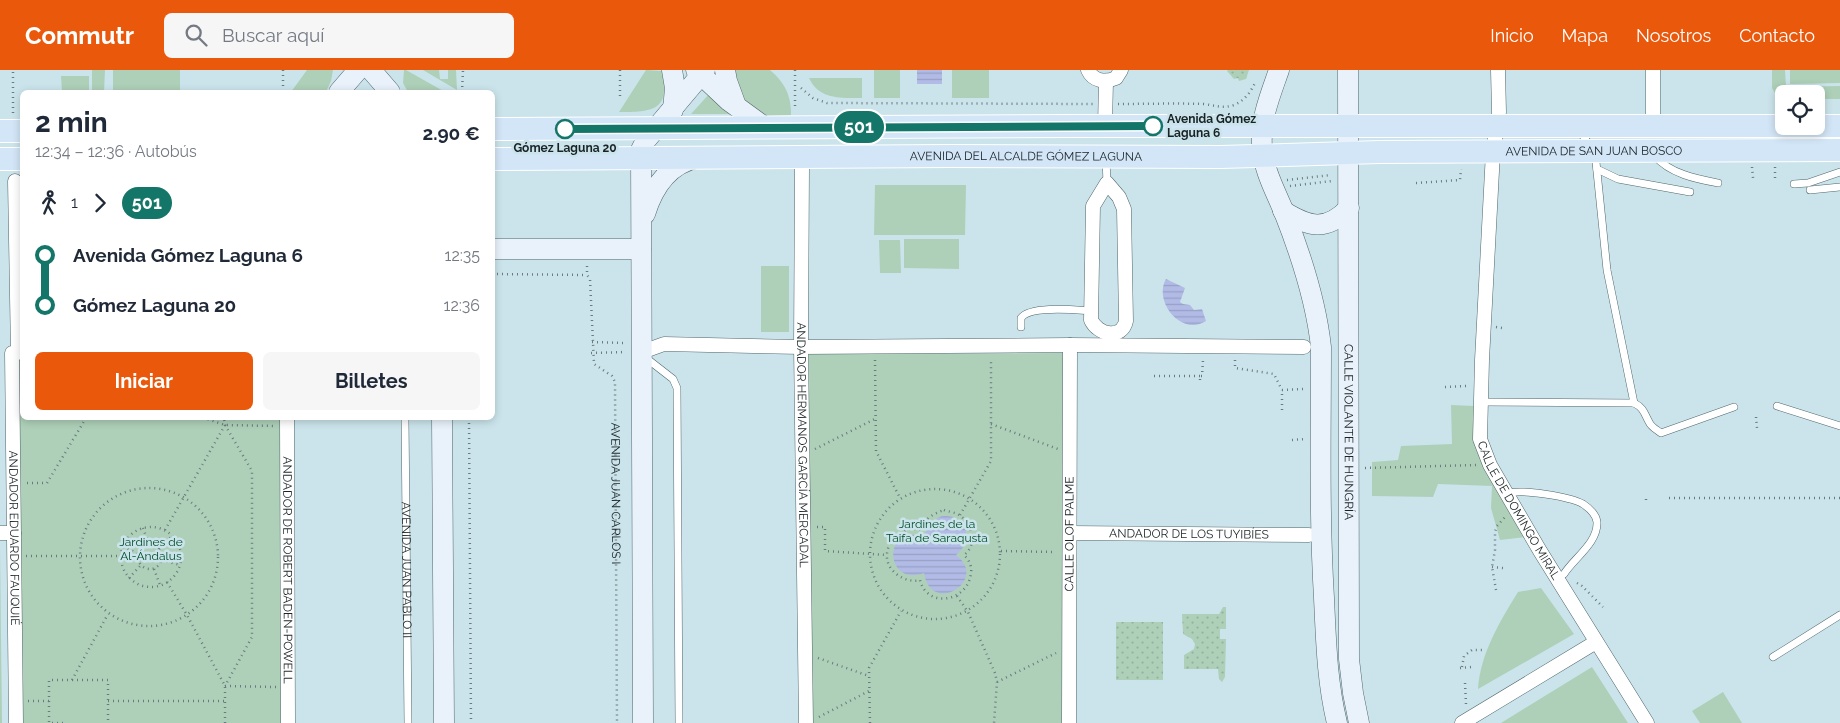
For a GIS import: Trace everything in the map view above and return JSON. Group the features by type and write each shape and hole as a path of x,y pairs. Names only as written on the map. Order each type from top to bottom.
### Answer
{"main road":[{"name":"AVENIDA DEL ALCALDE GÓMEZ LAGUNA","path":"495,129 796,128 1105,115 1263,142 1349,140"},
{"name":"AVENIDA DE SAN JUAN BOSCO","path":"1349,140 1496,127 1840,126"},
{"name":"AVENIDA DE SAN JUAN BOSCO","path":"1349,140 1596,161 1651,150 1840,150"},
{"name":"AVENIDA DEL ALCALDE GÓMEZ LAGUNA","path":"495,158 641,154 703,157 1221,157 1263,142"},
{"path":"0,159 20,159"}],"street":[{"path":"341,90 358,70"},
{"path":"371,70 388,90"},
{"path":"672,70 675,88 673,110"},
{"path":"725,70 728,86 735,103"},
{"path":"1088,70 1096,80 1106,81 1116,78 1122,70"},
{"path":"1280,70 1266,104 1263,142 1269,178 1284,211 1313,297 1320,339 1321,544 1327,661 1331,702 1337,723"},
{"name":"CALLE DE DOMINGO MIRAL","path":"1498,70 1499,112 1493,152 1480,439 1490,465 1507,494 1647,723"},
{"path":"1653,70 1653,127"},
{"path":"643,723 641,154 646,140 673,110 700,72 729,101 735,103 766,128"},
{"name":"CALLE VIOLANTE DE HUNGRÍA","path":"1345,75 1349,140 1347,460 1349,659 1359,723"},
{"path":"1105,115 1106,81"},
{"path":"624,129 641,154"},
{"name":"AVENIDA DEL ALCALDE GÓMEZ LAGUNA","path":"641,228 653,192 663,178 681,164 703,157"},
{"name":"ANDADOR HERMANOS GARCÍA MERCADAL","path":"802,166 801,347 805,653 810,721"},
{"name":"ANDADOR EDUARDO FAUQUIÉ","path":"15,181 13,353 16,723"},
{"path":"1107,183 1119,197 1124,209 1126,321 1125,327 1116,333 1102,332 1093,325 1091,320 1093,206 1107,183"},
{"path":"1284,211 1302,222 1321,225 1338,218 1349,208"},
{"path":"495,249 641,250"},
{"path":"642,353 664,344 801,347 991,345 1304,347"},
{"name":"CALLE OLOF PALME","path":"1069,723 1070,345"},
{"path":"442,420 444,723"},
{"name":"ANDADOR DE ROBERT BADEN-POWELL","path":"284,422 288,723"},
{"path":"0,533 14,533"},
{"name":"ANDADOR DE LOS TUYIBÍES","path":"1070,533 1309,535"},
{"path":"1462,723 1596,642"},
{"path":"1329,723 1331,702"}],"lane":[{"path":"1574,127 1590,143 1596,161 1607,270 1634,403"},
{"path":"1651,150 1660,162 1678,172 1699,179 1718,182"},
{"path":"1106,156 1107,183"},
{"path":"1596,161 1618,179 1690,192"},
{"path":"1794,184 1808,183 1840,172"},
{"path":"1810,190 1840,187"},
{"path":"1021,327 1021,318 1028,312 1053,310 1091,311"},
{"path":"642,353 673,379 678,388 679,723"},
{"path":"1481,402 1634,403 1640,406 1645,412 1649,423 1661,433 1734,407"},
{"path":"1777,406 1840,426"},
{"name":"AVENIDA JUAN PABLO II","path":"405,420 408,723"},
{"path":"1507,494 1512,491 1522,491 1574,500 1593,512 1597,524 1593,538 1564,574 1557,578"},
{"path":"1773,658 1840,615"}],"path":[{"path":"12,131 13,70"},
{"path":"283,70 283,90"},
{"path":"462,70 462,90"},
{"path":"620,70 620,97"},
{"path":"795,70 796,128"},
{"path":"801,88 813,98 827,103 1105,115 1204,104 1222,107 1233,105 1247,96 1256,81"},
{"path":"1752,165 1753,178"},
{"path":"1775,178 1776,165"},
{"path":"1416,183 1460,180 1461,168"},
{"path":"1282,181 1335,174"},
{"path":"1284,187 1335,180"},
{"path":"495,274 587,275 590,279 592,353 642,353"},
{"path":"960,515 992,461 991,345"},
{"path":"875,346 876,451 900,498"},
{"path":"1200,380 1205,346"},
{"path":"1233,346 1235,368 1274,374 1282,390 1282,410"},
{"name":"AVENIDA JUAN CARLOS I","path":"592,353 594,364 612,376 615,382 617,723"},
{"path":"1154,376 1200,376"},
{"path":"1445,387 1467,386"},
{"path":"1282,390 1306,389"},
{"path":"1756,417 1757,428"},
{"path":"803,455 876,419"},
{"path":"14,483 47,483 85,420"},
{"path":"209,420 225,426 284,422"},
{"path":"224,420 225,426 252,471 252,637 225,686"},
{"path":"469,420 471,723"},
{"path":"992,424 1070,454"},
{"path":"165,531 225,426"},
{"path":"1292,440 1307,439"},
{"path":"1365,468 1480,465"},
{"path":"934,488 969,498 992,521 1001,551 993,586 968,612 935,620 901,611 876,586 869,554 878,520 900,498 934,488"},
{"path":"137,489 159,489 184,498 199,509 212,527 218,549 218,571 210,592 196,610 176,622 153,627 130,624 108,614 92,598 82,576 80,556 85,530 97,511 115,496 137,489"},
{"path":"1669,498 1840,498"},
{"path":"944,510 960,515 968,523 972,536 971,546 964,555 968,558 971,568 968,586 957,596 938,598 929,594 922,586 920,580 907,579 897,574 890,566 887,555 893,539 904,530 914,527 921,530 931,514 944,510"},
{"path":"1496,590 1492,567 1495,550 1495,532 1497,526 1507,514"},
{"path":"804,528 825,527 826,551 887,555"},
{"path":"143,528 149,545"},
{"path":"143,528 160,528 172,536 180,547 180,565 175,575 160,585 148,587 138,584 129,578 124,570 121,556 126,540 133,532 143,528"},
{"path":"159,549 172,536"},
{"path":"129,578 140,565 139,554 143,547 154,545 159,549 162,554 162,560 159,566 154,569 148,569 140,565"},
{"path":"123,547 139,554"},
{"path":"1001,551 1070,552"},
{"path":"15,556 121,556"},
{"path":"162,560 180,565"},
{"path":"1492,567 1503,568"},
{"path":"154,569 160,585"},
{"path":"1573,581 1582,586 1603,607"},
{"path":"167,582 225,686 225,723"},
{"path":"957,596 968,612 995,673 997,682 994,723"},
{"path":"870,723 869,668 901,611"},
{"path":"72,680 108,614"},
{"path":"997,682 1070,646"},
{"path":"1472,667 1461,668 1464,656 1472,650 1483,650"},
{"path":"805,653 869,676"},
{"path":"63,723 49,723 49,680 108,680 108,723"},
{"path":"1465,683 1466,704"},
{"path":"225,686 284,687"},
{"path":"810,721 869,691"},
{"path":"16,701 49,701"},
{"path":"108,701 225,701"}],"green space":[{"path":"92,70 105,70 104,90 92,90"},
{"path":"113,70 180,70 180,90 113,90"},
{"path":"307,70 333,70 327,90 292,90"},
{"path":"404,70 406,70 441,90 407,90 403,83"},
{"path":"423,70 439,70 440,79 448,79 448,70 456,70 457,90"},
{"path":"646,70 662,71 664,94 661,102 649,110 619,112"},
{"path":"734,70 770,70 780,80 786,90 790,101 791,115 767,116 758,112 741,97"},
{"path":"874,70 900,70 900,98 874,98"},
{"path":"952,70 989,70 989,98 952,98"},
{"path":"1228,70 1249,70 1246,79 1239,81 1238,78 1234,79"},
{"path":"1772,70 1785,70 1786,85 1775,85 1775,93 1772,88"},
{"path":"1790,70 1840,70 1840,83 1790,84"},
{"path":"61,76 89,76 89,90 62,90"},
{"path":"809,78 862,78 862,98 825,94 813,85"},
{"path":"1825,86 1840,86 1840,99 1825,99"},
{"path":"710,93 733,114 691,114"},
{"path":"875,185 966,185 965,235 874,235"},
{"path":"904,239 959,239 959,269 904,268"},
{"path":"879,240 900,240 901,273 880,273"},
{"path":"761,266 789,266 789,332 761,332"},
{"name":"Jardines de la Taifa de Saraqusta","path":"1064,353 1066,723 811,723 809,354"},
{"name":"Jardines de Al-Ándalus","path":"17,360 20,360 20,420 281,420 284,723 23,723"},
{"path":"1451,405 1474,406 1474,415 1527,537 1500,540 1491,508 1492,486 1438,484 1433,497 1372,496 1372,462 1398,460 1401,446 1452,444"},
{"path":"0,548 2,723 0,723"},
{"path":"1541,588 1574,634 1478,689 1483,663 1492,638 1518,592"},
{"path":"1223,607 1226,607 1226,629 1220,629 1220,639 1226,639 1225,677 1222,682 1219,679 1218,669 1184,669 1184,655 1194,649 1195,644 1192,639 1183,634 1182,614 1219,614"},
{"path":"1116,622 1163,622 1163,680 1116,680"},
{"path":"1592,667 1628,723 1501,723"},
{"path":"1723,692 1742,723 1700,723 1692,711"}],"water":[{"path":"917,70 942,70 942,84 917,84"},
{"path":"1166,279 1185,288 1180,302 1190,305 1194,310 1202,309 1206,321 1197,325 1187,324 1179,321 1172,314 1166,306 1163,297"},
{"path":"942,516 952,517 960,522 966,531 963,547 956,555 965,565 966,575 963,583 955,590 946,593 937,592 929,586 924,573 911,575 901,572 895,564 893,555 895,546 901,538 910,535 924,537 931,524"}],"bus line":[{"name":"501","path":"565,129 1153,126"}],"place":[{"name":"Avenida Gómez Laguna 6","path":"1153,126"},
{"name":"Gómez Laguna 20","path":"565,129"}]}
